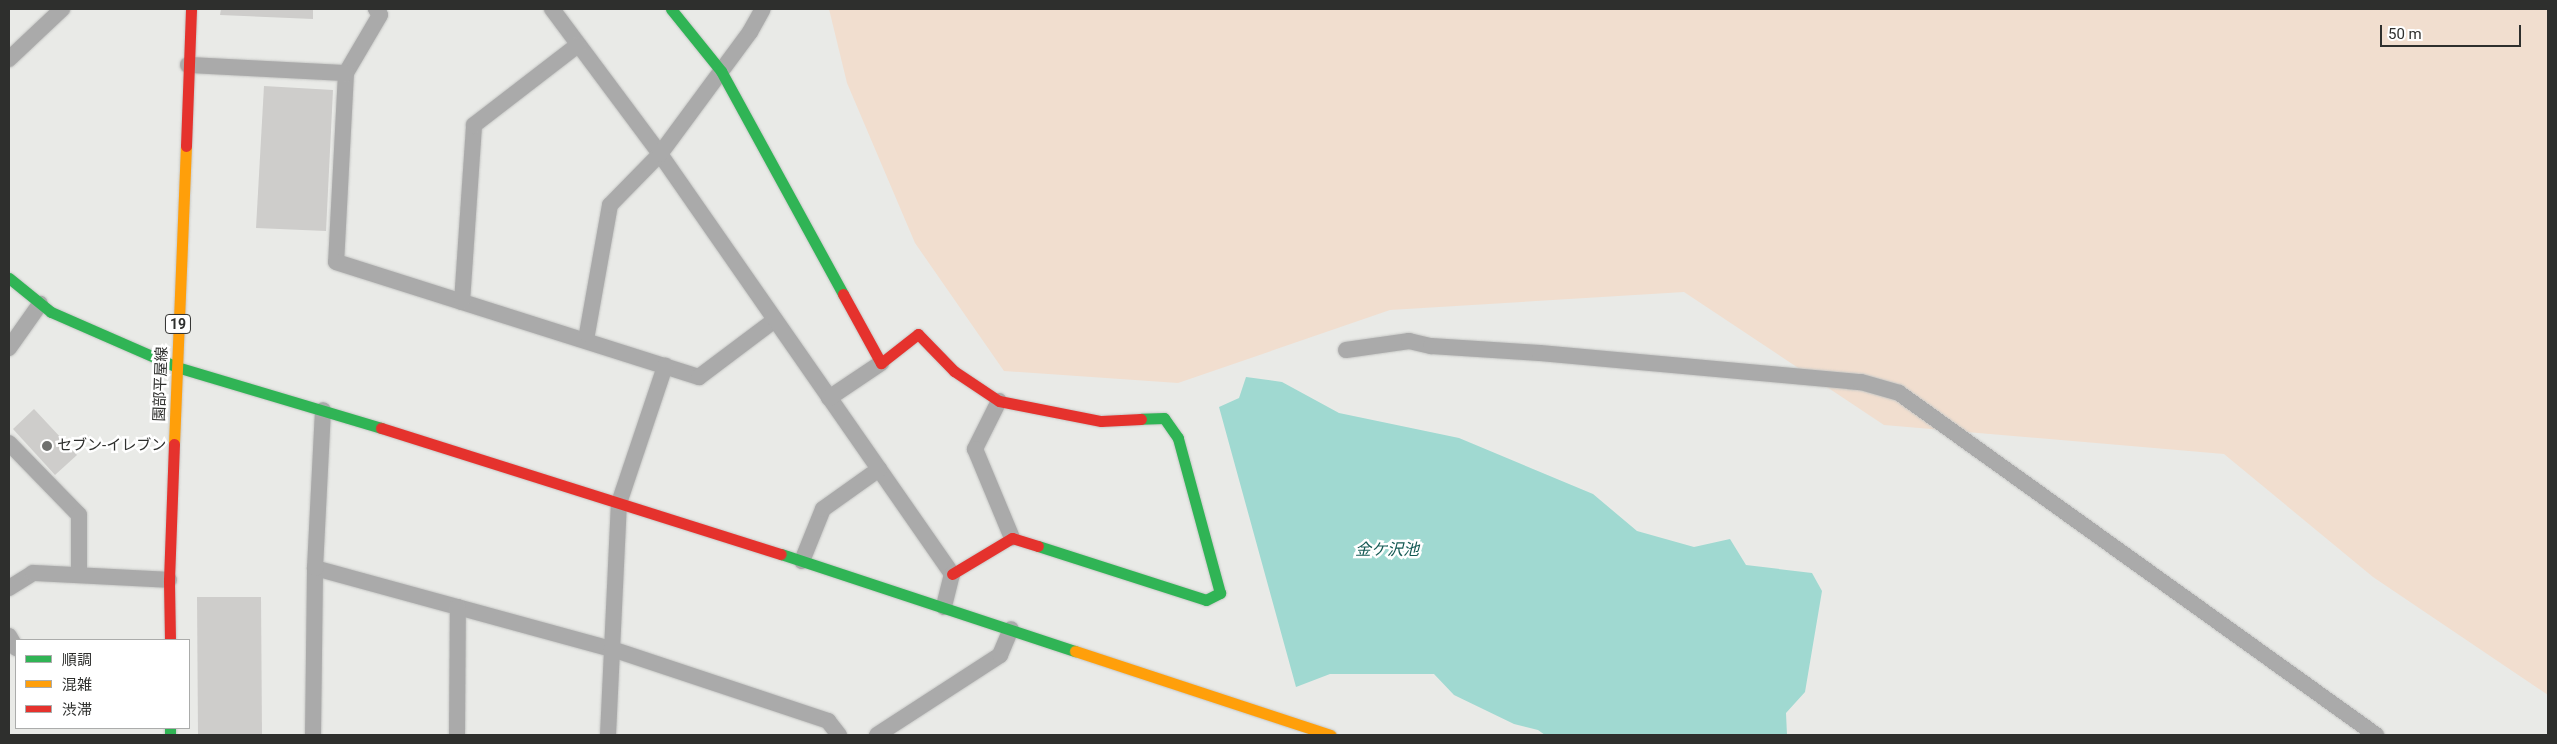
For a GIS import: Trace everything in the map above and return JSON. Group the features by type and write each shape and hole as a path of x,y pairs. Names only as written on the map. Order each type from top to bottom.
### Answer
{"street":[{"path":"9,59 62,9"},
{"name":"園部平屋線","path":"170,639 169,580 176,367 191,9"},
{"path":"552,9 660,154 952,574"},
{"path":"672,9 721,71 881,363"},
{"path":"587,334 610,205 660,154 750,32 763,9"},
{"path":"382,11 346,73 336,262 699,377 775,320"},
{"path":"462,302 474,125 578,45"},
{"path":"188,64 346,73"},
{"path":"9,278 51,312 176,367 323,410 802,561 1331,735"},
{"path":"9,348 40,304"},
{"path":"829,398 881,363 918,334 954,371 999,401 1101,421 1164,418 1178,438 1220,592 1206,600 1012,538 952,574 944,607"},
{"path":"1346,350 1409,341 1431,346 1540,353 1861,382 1899,393 2376,735"},
{"path":"608,735 618,503 665,366"},
{"path":"999,401 975,449 1012,538"},
{"path":"313,735 315,568 323,410"},
{"path":"9,443 79,515 79,574"},
{"path":"802,561 823,509 879,469"},
{"path":"315,568 612,649 828,721 839,735"},
{"path":"9,588 33,573 169,580"},
{"path":"457,735 458,607"},
{"path":"877,735 1000,655 1011,629"}],"shaded area":[{"path":"829,9 2548,9 2548,695 2373,577 2224,454 1884,425 1684,292 1390,310 1178,383 1004,371 915,243 847,83"}],"water":[{"name":"金ケ沢池","path":"1246,377 1282,382 1339,413 1459,438 1593,494 1637,531 1694,547 1730,539 1746,565 1812,573 1822,591 1805,692 1786,713 1787,735 1545,735 1538,730 1514,724 1454,695 1434,674 1330,674 1296,687 1219,407 1239,398"}],"building":[{"path":"221,9 313,9 313,19 220,15"},
{"path":"264,86 333,90 326,231 256,228"},
{"path":"34,409 77,455 55,475 13,429"},
{"path":"197,597 261,597 262,735 198,735"}],"traffic: fast":[{"path":"671,9 721,71 843,294"},
{"path":"9,278 51,312 177,367 381,428"},
{"path":"1038,546 1206,600 1220,593 1178,438 1164,418 1141,419"},
{"path":"781,554 1075,651"},
{"path":"170,729 170,735"}],"traffic: slow":[{"path":"174,444 186,146"},
{"path":"1075,651 1331,735"}],"traffic: jam":[{"path":"186,146 191,9"},
{"path":"843,294 881,363 918,334 954,371 999,401 1101,421 1141,419"},
{"path":"381,428 781,554"},
{"path":"170,639 169,580 174,444"},
{"path":"952,574 1012,538 1038,546"}],"place":[{"name":"セブン-イレブン","path":"47,446"}]}
